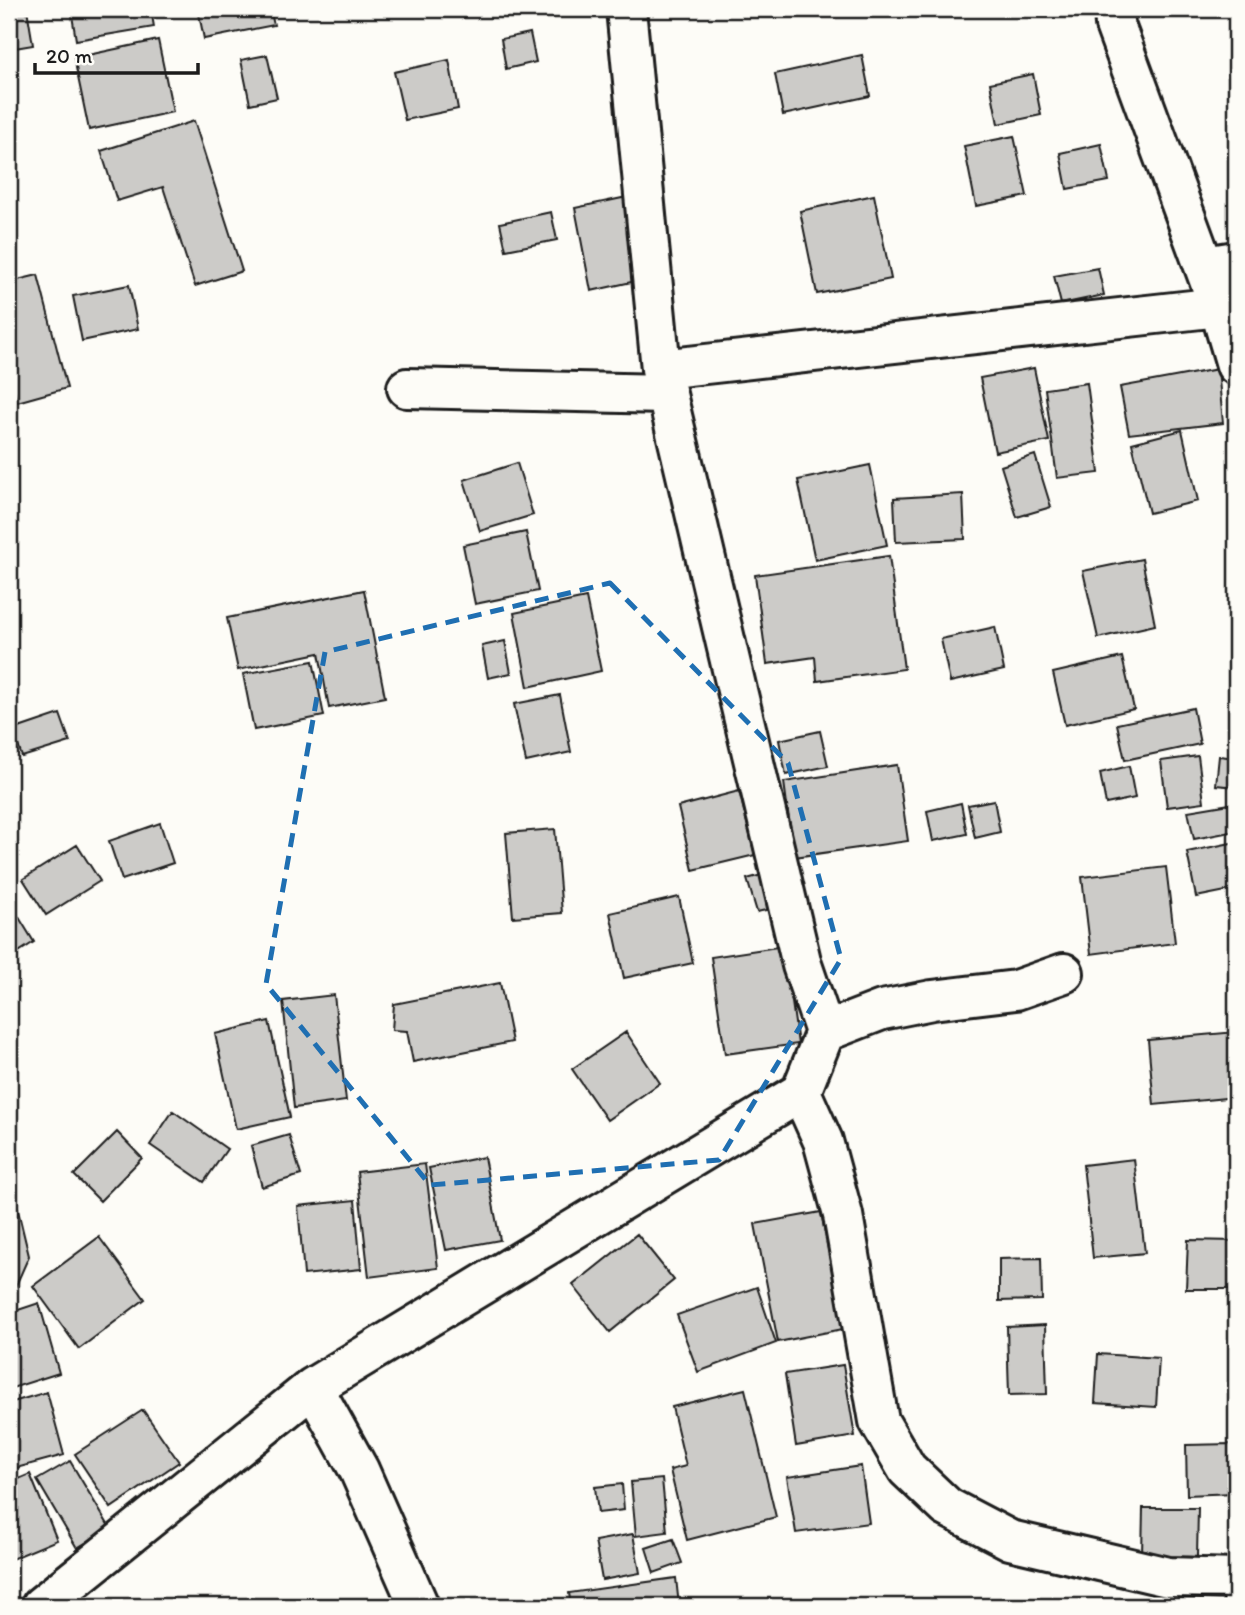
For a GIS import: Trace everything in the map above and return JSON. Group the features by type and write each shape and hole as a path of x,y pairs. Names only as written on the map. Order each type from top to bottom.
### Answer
{"street":[{"path":"41,1606 313,1387 802,1092 825,1032 802,965 663,381 626,9"},
{"path":"1114,9 1115,25 1220,264 1219,307 1236,365"},
{"path":"407,388 663,381 1219,307"},
{"path":"825,1032 882,1010 932,1000 1016,990 1064,973"},
{"path":"802,1092 823,1141 843,1215 878,1421 907,1469 947,1507 1010,1540 1168,1577 1236,1579"},
{"path":"313,1387 359,1469 419,1606"}],"highlighted area":[{"path":"610,583 788,763 841,959 719,1160 430,1185 266,984 325,652"}],"building":[{"path":"9,9 27,9 33,45 9,49"},
{"path":"71,9 151,9 154,27 76,40"},
{"path":"198,9 270,9 274,25 204,39"},
{"path":"530,33 536,62 506,69 501,39"},
{"path":"158,40 173,112 89,130 74,58"},
{"path":"267,55 277,98 250,104 241,60"},
{"path":"862,55 870,96 783,115 775,74"},
{"path":"449,60 458,109 405,120 394,72"},
{"path":"1033,74 1041,115 998,124 990,83"},
{"path":"194,121 242,271 195,286 163,187 117,201 101,151"},
{"path":"1014,136 1027,196 976,206 964,146"},
{"path":"1101,144 1109,181 1067,189 1060,153"},
{"path":"874,195 891,279 817,294 800,211"},
{"path":"627,197 645,279 591,291 575,208"},
{"path":"551,212 557,240 506,250 500,223"},
{"path":"1098,268 1104,295 1061,304 1054,276"},
{"path":"38,275 67,388 17,402 9,370 9,282"},
{"path":"129,285 138,329 82,341 73,296"},
{"path":"1034,368 1049,441 995,452 980,378"},
{"path":"1218,369 1223,423 1129,434 1120,387"},
{"path":"1087,383 1099,473 1057,478 1045,389"},
{"path":"1182,430 1198,501 1149,513 1132,443"},
{"path":"1035,455 1051,507 1017,517 1001,466"},
{"path":"517,463 533,515 480,531 464,480"},
{"path":"870,465 887,545 815,560 798,480"},
{"path":"963,494 965,539 896,542 894,498"},
{"path":"526,532 538,591 475,604 463,545"},
{"path":"889,556 904,669 817,681 815,657 767,664 755,575"},
{"path":"1142,559 1155,625 1098,638 1083,571"},
{"path":"364,590 385,697 329,708 319,653 238,670 227,618"},
{"path":"586,598 601,671 528,687 514,613"},
{"path":"995,627 1004,670 950,682 941,639"},
{"path":"505,641 511,673 488,678 482,646"},
{"path":"1122,657 1134,709 1065,725 1053,673"},
{"path":"313,661 324,716 254,730 243,674"},
{"path":"560,695 571,752 526,762 514,704"},
{"path":"1193,708 1200,744 1125,760 1117,724"},
{"path":"60,714 70,742 22,757 13,730"},
{"path":"820,731 828,766 786,775 779,740"},
{"path":"1198,756 1204,802 1167,807 1161,761"},
{"path":"1219,756 1236,758 1236,787 1216,785"},
{"path":"897,765 908,841 794,857 784,782"},
{"path":"1129,766 1135,798 1106,804 1100,773"},
{"path":"739,791 755,855 693,870 678,807"},
{"path":"994,800 1000,832 975,838 968,805"},
{"path":"961,803 967,834 933,841 927,811"},
{"path":"1236,803 1236,831 1194,839 1188,811"},
{"path":"160,823 173,863 122,880 109,841"},
{"path":"555,829 562,913 513,917 506,833"},
{"path":"1236,842 1236,889 1196,897 1187,852"},
{"path":"77,845 100,881 46,915 23,879"},
{"path":"1166,867 1175,943 1091,954 1082,877"},
{"path":"769,873 779,907 757,912 747,879"},
{"path":"679,897 693,963 624,978 610,913"},
{"path":"12,906 34,942 17,953 9,939 9,908"},
{"path":"784,946 798,1044 725,1054 711,957"},
{"path":"500,983 512,1042 413,1062 407,1031 392,1030 394,1004"},
{"path":"334,995 346,1101 294,1108 283,1001"},
{"path":"269,1021 290,1117 236,1129 215,1034"},
{"path":"626,1032 660,1083 607,1120 572,1069"},
{"path":"1236,1032 1236,1097 1154,1105 1148,1040"},
{"path":"9,1061 17,1070 9,1078"},
{"path":"173,1111 227,1149 204,1182 150,1145"},
{"path":"117,1132 142,1158 100,1201 74,1175"},
{"path":"289,1135 301,1175 262,1187 251,1146"},
{"path":"484,1157 500,1240 446,1250 429,1168"},
{"path":"1134,1159 1145,1253 1093,1258 1083,1165"},
{"path":"425,1164 438,1268 369,1277 357,1172"},
{"path":"9,1173 29,1256 9,1301"},
{"path":"355,1200 361,1269 304,1275 298,1206"},
{"path":"821,1212 843,1329 778,1342 755,1224"},
{"path":"637,1234 674,1280 610,1332 573,1285"},
{"path":"99,1237 145,1299 79,1349 33,1286"},
{"path":"1188,1240 1236,1241 1236,1289 1186,1289"},
{"path":"1041,1258 1042,1300 999,1301 999,1259"},
{"path":"757,1287 776,1343 698,1372 677,1315"},
{"path":"39,1303 59,1373 9,1389 9,1313"},
{"path":"1045,1325 1047,1394 1009,1395 1007,1327"},
{"path":"1098,1354 1159,1358 1156,1407 1095,1403"},
{"path":"843,1365 855,1436 796,1446 785,1374"},
{"path":"745,1389 776,1517 687,1540 670,1470 686,1466 672,1407"},
{"path":"47,1392 64,1455 9,1470 9,1403"},
{"path":"143,1410 179,1462 111,1508 75,1454"},
{"path":"1232,1444 1234,1493 1187,1495 1186,1445"},
{"path":"70,1461 110,1528 77,1548 37,1480"},
{"path":"861,1466 869,1523 796,1533 787,1477"},
{"path":"30,1474 57,1540 9,1560 9,1483"},
{"path":"662,1479 667,1532 636,1536 631,1482"},
{"path":"622,1484 624,1510 598,1513 595,1487"},
{"path":"1143,1508 1198,1508 1197,1557 1142,1556"},
{"path":"633,1534 640,1573 602,1580 595,1541"},
{"path":"673,1539 682,1563 654,1573 646,1548"},
{"path":"676,1578 679,1606 571,1606 569,1593"}]}
